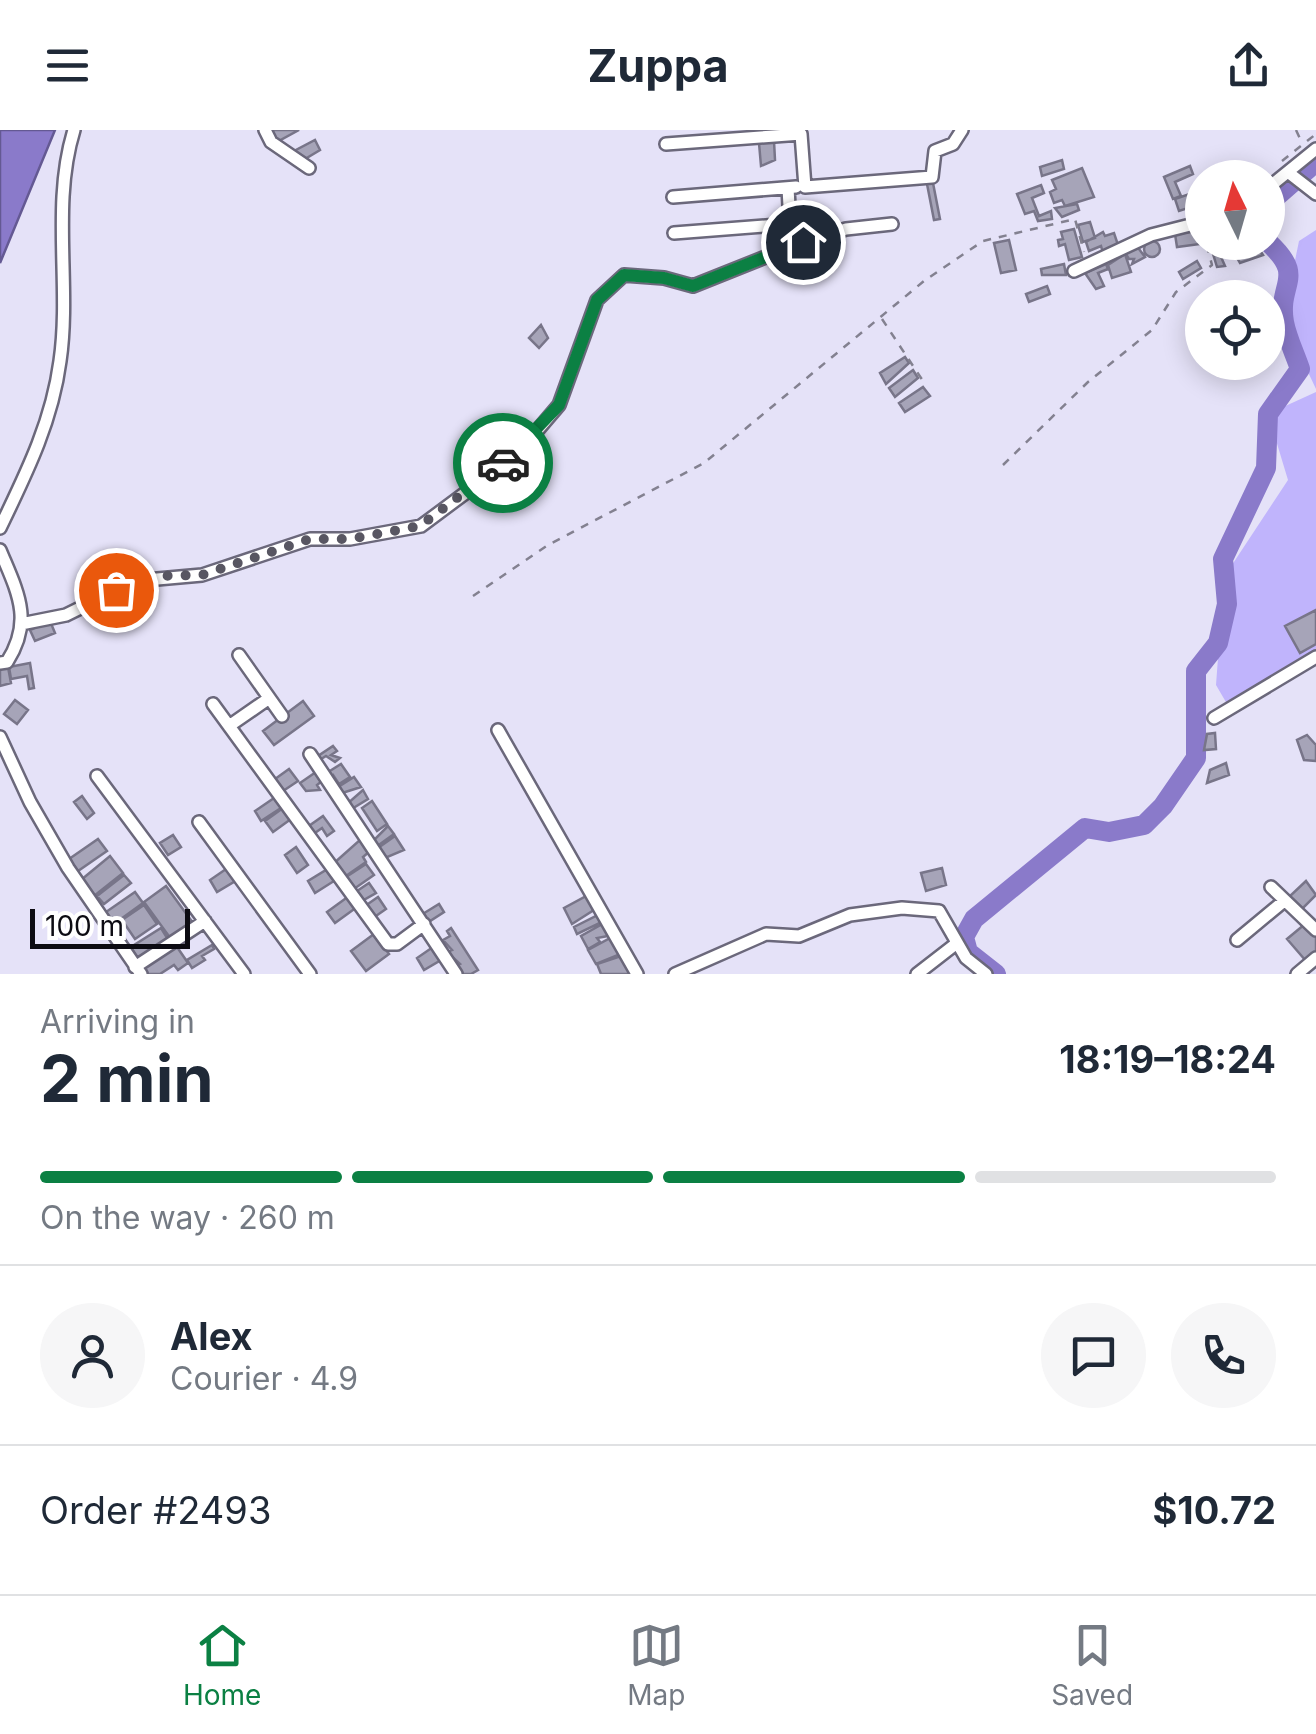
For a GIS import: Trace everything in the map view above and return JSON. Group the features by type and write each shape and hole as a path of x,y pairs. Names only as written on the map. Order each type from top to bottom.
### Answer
{"street":[{"path":"0,528 42,441 60,361 65,184 74,130"},
{"path":"265,130 280,149 308,168"},
{"path":"673,197 932,177 935,151 954,144 962,130"},
{"path":"666,144 801,134 805,186"},
{"path":"1285,177 1316,149"},
{"path":"1289,174 1316,194"},
{"path":"674,233 790,224 788,188"},
{"path":"21,624 66,615 135,582 202,575 310,539 350,539 420,526 491,474 530,440 559,405 597,300 624,275 664,278 693,286 803,242 846,229 892,224"},
{"path":"1074,271 1087,261 1151,235 1185,226"},
{"path":"0,550 22,602 20,642 7,662 0,663"},
{"path":"239,656 282,716"},
{"path":"1214,718 1316,657"},
{"path":"229,726 268,699"},
{"path":"213,704 388,944 392,947 424,924"},
{"path":"498,730 637,974"},
{"path":"0,736 30,802 68,868 138,970 206,921"},
{"path":"310,754 456,974"},
{"path":"97,776 244,974"},
{"path":"199,822 310,974"},
{"path":"1271,888 1316,930"},
{"path":"1236,940 1284,901"},
{"path":"675,974 766,934 800,936 850,915 902,908 939,911 966,958 986,974"},
{"path":"917,974 957,943"},
{"path":"1297,974 1316,958"}],"path":[{"path":"1296,130 1302,144"},
{"path":"473,596 548,545 704,462 924,280 992,236 1044,230 1075,219 1087,261"},
{"path":"1004,464 1088,382 1152,330 1176,292 1212,265 1211,260"},
{"path":"882,317 923,381"}],"shaded area":[{"path":"0,130 55,130 0,263"},
{"path":"1316,230 1316,389 1285,323 1299,241"},
{"path":"1316,392 1316,655 1230,709 1216,685 1224,577 1288,480 1268,414"}],"building":[{"path":"268,130 299,130 275,143"},
{"path":"315,140 320,150 300,162 294,151"},
{"path":"774,141 775,160 761,166 759,143"},
{"path":"1062,160 1064,169 1042,176 1040,167"},
{"path":"1082,168 1094,197 1065,206 1062,200 1054,203 1050,192 1056,189 1052,180"},
{"path":"1185,168 1185,178 1175,182 1181,196 1173,199 1164,177"},
{"path":"933,183 940,219 934,220 927,184"},
{"path":"1041,185 1044,193 1032,198 1039,216 1051,211 1052,219 1038,221 1034,211 1025,214 1017,194"},
{"path":"1185,196 1185,209 1179,211 1175,199"},
{"path":"1077,204 1079,210 1062,217 1055,208"},
{"path":"1090,222 1095,238 1083,242 1078,225"},
{"path":"1074,229 1082,257 1069,260 1065,244 1059,246 1058,240 1063,239 1061,232"},
{"path":"1103,232 1105,236 1114,233 1118,245 1103,253 1101,246 1089,251 1086,242"},
{"path":"1185,233 1185,246 1177,247 1175,234"},
{"path":"1009,240 1016,270 1001,273 994,243"},
{"path":"1152,241 1160,249 1152,257 1144,249"},
{"path":"1136,245 1145,257 1132,264 1134,259 1129,259 1124,251"},
{"path":"1125,254 1131,272 1112,278 1108,265"},
{"path":"1197,261 1201,268 1183,279 1179,272"},
{"path":"1064,264 1066,275 1042,275 1041,269"},
{"path":"1106,264 1108,269 1098,273 1104,286 1096,289 1085,273"},
{"path":"1047,286 1050,294 1029,302 1026,294"},
{"path":"541,325 548,338 539,348 529,338"},
{"path":"905,357 909,363 886,384 880,373"},
{"path":"913,370 918,378 895,397 889,388"},
{"path":"923,387 930,396 905,412 899,403"},
{"path":"1316,610 1316,644 1300,653 1285,626"},
{"path":"50,621 55,633 35,641 30,630"},
{"path":"30,663 34,688 29,689 27,676 11,679 9,667"},
{"path":"8,667 11,683 0,686 0,668"},
{"path":"15,700 28,710 17,724 4,714"},
{"path":"303,701 314,716 274,745 263,731"},
{"path":"1215,733 1216,749 1204,750 1207,734"},
{"path":"1307,735 1316,745 1316,761 1304,760 1297,740"},
{"path":"333,746 337,751 331,755 340,758 335,762 326,756 318,761 315,758"},
{"path":"1226,763 1229,775 1207,783 1210,770"},
{"path":"341,764 350,777 339,784 333,775 328,778 325,774"},
{"path":"289,769 298,781 283,791 275,779"},
{"path":"316,772 322,781 317,785 320,790 306,791 300,783"},
{"path":"354,777 361,787 339,794 335,789"},
{"path":"363,790 368,799 350,810 347,804"},
{"path":"82,796 94,813 87,819 74,802"},
{"path":"277,796 284,806 261,821 255,811"},
{"path":"372,801 387,824 377,831 362,808"},
{"path":"283,808 291,819 273,832 265,821"},
{"path":"323,816 334,831 327,836 322,828 312,835 306,828"},
{"path":"388,826 394,834 376,847 372,842"},
{"path":"173,835 181,847 168,855 160,843"},
{"path":"395,836 404,850 385,858 378,848"},
{"path":"98,839 107,851 78,871 69,859"},
{"path":"361,839 370,851 363,857 366,862 343,878 333,864"},
{"path":"296,847 308,865 297,873 285,855"},
{"path":"110,856 123,873 94,896 81,880"},
{"path":"366,864 374,875 351,891 343,879"},
{"path":"229,867 237,880 217,892 210,880"},
{"path":"942,868 946,885 926,891 921,873"},
{"path":"326,870 334,881 315,893 308,881"},
{"path":"124,875 131,883 104,904 97,896"},
{"path":"1306,881 1316,895 1302,909 1290,896"},
{"path":"369,883 376,893 360,902 354,893"},
{"path":"166,886 193,923 171,939 144,902"},
{"path":"135,892 143,903 114,924 106,912"},
{"path":"590,894 597,908 572,924 564,908"},
{"path":"349,896 357,907 335,923 327,912"},
{"path":"378,897 386,909 373,918 365,906"},
{"path":"439,904 444,912 427,923 421,915"},
{"path":"144,905 157,924 135,939 122,920"},
{"path":"600,914 604,921 577,934 574,927"},
{"path":"606,922 613,935 597,938 600,942 588,949 581,936"},
{"path":"1305,924 1316,937 1316,952 1306,961 1287,939"},
{"path":"161,928 169,941 139,961 131,947"},
{"path":"451,928 478,970 471,974 459,974 454,967 460,964 447,952 452,950 443,940 450,936 447,931"},
{"path":"374,934 389,954 366,971 351,951"},
{"path":"614,936 623,953 596,964 588,950"},
{"path":"175,944 188,963 178,970 174,965 160,974 147,974 143,967"},
{"path":"212,945 214,949 202,956 205,960 192,968 187,960"},
{"path":"433,947 441,960 424,970 417,958"},
{"path":"624,955 629,974 601,974 597,964"}],"waterway":[{"path":"1285,189 1316,162"},
{"path":"996,974 968,952 964,937 974,919 1085,828 1109,832 1144,825 1163,806 1196,758 1196,671 1218,643 1227,604 1223,559 1266,468 1268,414 1300,369 1284,322 1288,273 1284,260"}],"way so far":[{"path":"116,590 156,576 202,575 310,539 350,539 420,526 503,463"}],"route":[{"path":"503,463 530,440 559,405 597,300 624,275 664,278 693,286 803,242"}]}
